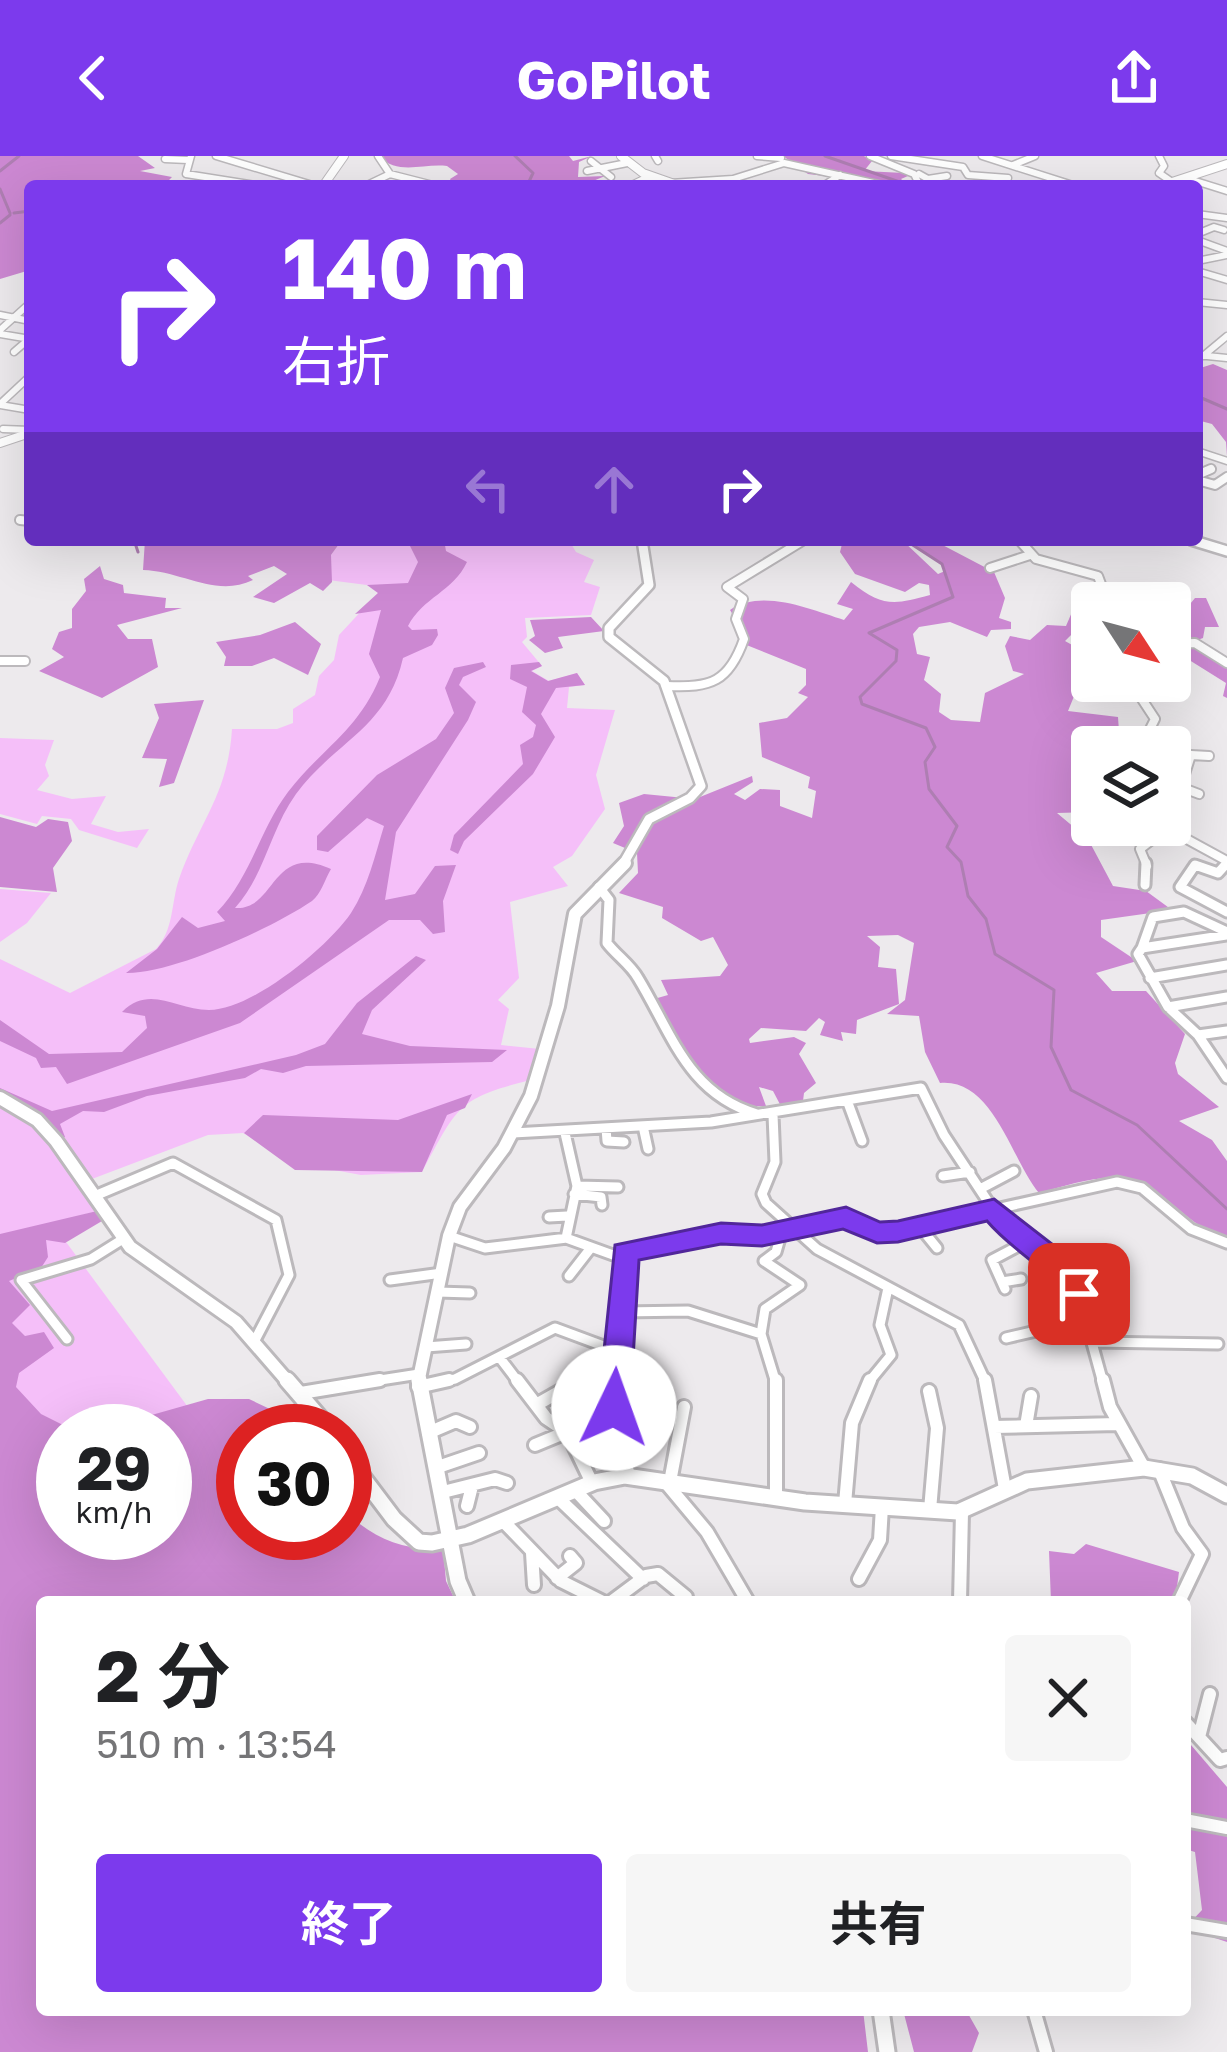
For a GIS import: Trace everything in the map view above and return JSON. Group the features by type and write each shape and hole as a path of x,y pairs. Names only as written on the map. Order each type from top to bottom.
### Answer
{"main road":[{"path":"325,180 344,156"},
{"path":"624,159 659,180"},
{"path":"1183,180 1226,164"},
{"path":"644,180 650,177"},
{"path":"464,1596 418,1381 449,1236 460,1207 513,1133 531,1096 558,1006 572,921 598,887 628,860 654,814 701,788 667,686 608,632 649,585 643,546"},
{"path":"0,1098 38,1120 97,1195 123,1239 218,1307 310,1404"},
{"path":"372,1492 419,1542 452,1540 592,1483 628,1477 776,1498 962,1510 1028,1481 1152,1469 1192,1476 1227,1496"},
{"path":"882,2016 887,2052"}],"street":[{"path":"216,156 296,180"},
{"path":"236,162 251,156"},
{"path":"378,156 383,172 414,180"},
{"path":"757,156 859,180"},
{"path":"874,156 925,178 947,176"},
{"path":"891,156 963,167 982,156 1057,180"},
{"path":"1012,166 1035,156"},
{"path":"1159,156 1164,166 1159,173 1169,180"},
{"path":"165,160 190,158 189,176 227,180"},
{"path":"587,171 624,159"},
{"path":"723,180 782,159"},
{"path":"591,161 611,177"},
{"path":"963,167 968,175 1008,178"},
{"path":"1006,180 1023,169"},
{"path":"908,171 919,180"},
{"path":"378,180 390,174"},
{"path":"273,180 280,176"},
{"path":"833,180 840,176"},
{"path":"1203,233 1214,227 1224,230"},
{"path":"0,332 4,316"},
{"path":"14,352 24,343"},
{"path":"0,404 24,382"},
{"path":"1203,479 1211,469"},
{"path":"667,686 708,690 721,682 744,639 736,619 742,599 727,587 736,577 783,559 798,546"},
{"path":"1023,546 1030,555 1098,576 1100,582"},
{"path":"990,568 1030,555"},
{"path":"1191,643 1227,663"},
{"path":"0,662 25,662"},
{"path":"1191,754 1209,756"},
{"path":"1191,791 1198,794"},
{"path":"1191,842 1227,862 1218,873 1195,865 1180,887 1227,912"},
{"path":"1144,846 1140,849 1146,881 1160,881"},
{"path":"598,887 609,900 605,937 614,953 634,970 642,993 661,1013 702,1090 748,1113 770,1115"},
{"path":"1215,905 1227,893"},
{"path":"1227,934 1184,912 1153,917 1138,954 1168,1007 1198,1035 1227,1078"},
{"path":"1142,948 1227,934"},
{"path":"1150,978 1227,965"},
{"path":"1168,1007 1227,997"},
{"path":"1198,1035 1227,1031"},
{"path":"513,1133 770,1115 921,1088 994,1210 1025,1242 1074,1277 1117,1424 1152,1469 1202,1554 1182,1596"},
{"path":"848,1103 862,1142"},
{"path":"770,1115 775,1162 762,1194 766,1203 817,1249 959,1325 987,1384 1005,1489"},
{"path":"643,1126 648,1149"},
{"path":"605,1128 608,1141 624,1142"},
{"path":"566,1132 575,1190 567,1216 567,1238"},
{"path":"97,1195 173,1163 276,1220 289,1275 254,1342"},
{"path":"943,1176 970,1172"},
{"path":"980,1189 1014,1172"},
{"path":"449,1236 485,1248 567,1238 590,1249 625,1252 721,1233 782,1231 846,1218 877,1232 920,1227 1102,1181 1130,1183 1171,1208 1191,1229 1227,1244"},
{"path":"575,1190 618,1187"},
{"path":"575,1190 601,1197 602,1205"},
{"path":"549,1217 567,1216"},
{"path":"920,1227 938,1248"},
{"path":"776,1498 776,1378 760,1334 766,1309 800,1285 764,1261 776,1252 782,1231"},
{"path":"67,1339 21,1280 91,1259 123,1239"},
{"path":"1022,1279 1004,1286 992,1260 1025,1242"},
{"path":"569,1276 590,1249"},
{"path":"625,1252 614,1408 628,1477"},
{"path":"390,1280 442,1273"},
{"path":"845,1504 848,1433 877,1368 892,1355 880,1325 888,1288"},
{"path":"438,1292 470,1293"},
{"path":"1006,1338 1036,1331 1046,1312 1084,1308"},
{"path":"621,1312 688,1311 760,1334"},
{"path":"301,1393 454,1379 555,1328 617,1351"},
{"path":"1095,1342 1218,1344"},
{"path":"426,1347 466,1344"},
{"path":"500,1358 536,1405 568,1433 592,1483"},
{"path":"536,1405 562,1387 576,1386 587,1375 653,1370"},
{"path":"929,1391 937,1428 930,1510"},
{"path":"1026,1426 1030,1396"},
{"path":"684,1407 667,1481 707,1532 744,1596"},
{"path":"428,1432 456,1420 470,1427"},
{"path":"994,1427 1117,1424"},
{"path":"536,1445 581,1426"},
{"path":"438,1466 479,1453"},
{"path":"443,1492 503,1478"},
{"path":"467,1506 472,1486"},
{"path":"575,1490 604,1521"},
{"path":"557,1497 643,1579"},
{"path":"859,1579 880,1540 881,1508"},
{"path":"960,1596 962,1510"},
{"path":"503,1520 557,1578 585,1596"},
{"path":"532,1553 534,1585"},
{"path":"557,1578 576,1563 570,1556"},
{"path":"616,1596 658,1574 685,1596"},
{"path":"1199,1737 1210,1694"},
{"path":"1191,1728 1225,1762"},
{"path":"1191,1821 1227,1828"},
{"path":"1191,1925 1227,1931"},
{"path":"1036,2016 1046,2052"}],"shaded area":[{"path":"0,156 138,156 155,168 140,171 172,177 24,180 24,272 0,279"},
{"path":"379,156 569,156 573,161 592,156 579,162 578,177 605,176 595,180 450,180 458,174 447,166 403,167"},
{"path":"783,156 864,156 872,161 864,171 908,176 858,180 808,174"},
{"path":"1213,364 1227,370 1227,456 1226,442 1212,424 1203,422 1203,367"},
{"path":"145,546 338,546 331,555 332,582 323,591 310,583 274,603 253,597 287,574 274,566 248,576 253,580 226,586 143,570"},
{"path":"338,546 572,546 594,560 584,582 600,587 591,615 525,618 527,637 522,642 542,666 532,671 549,681 577,673 585,685 569,687 567,708 615,710 596,775 605,809 572,856 553,867 568,886 510,902 519,978 498,1000 509,1009 501,1045 540,1049 531,1080 487,1093 462,1109 422,1172 361,1175 291,1162 243,1133 208,1135 84,1182 97,1211 52,1223 186,1404 36,1404 36,1560 164,1560 59,1596 36,1596 36,2016 0,2052 0,959 70,993 156,949 169,925 187,859 219,790 232,729 277,729 293,723 293,709 315,695 319,676 334,660 339,635 378,593 367,585 328,580 331,555"},
{"path":"410,546 445,546 467,562 408,626 437,629 438,635 432,645 403,658 385,702 296,794 254,881 235,908 259,899 296,864 331,869 318,894 294,912 222,948 169,966 126,973 157,949 182,917 198,928 225,921 217,912 238,885 278,806 361,712 380,677 369,654 381,610 355,614 378,593 367,585 408,583 418,562"},
{"path":"842,546 908,546 938,574 945,571 942,565 916,546 944,546 994,572 1005,598 999,618 1011,622 1011,629 991,630 987,637 950,622 919,627 913,634 917,654 930,657 924,680 941,694 939,712 951,720 980,722 985,693 1024,674 1013,671 1005,646 1010,636 1030,640 1047,625 1066,626 1071,614 1071,635 1065,641 1071,644 1068,711 1118,717 1119,726 1071,726 1071,813 1057,813 1071,825 1071,846 1092,846 1113,886 1146,891 1172,910 1101,920 1101,937 1137,961 1096,973 1112,991 1146,991 1185,1034 1175,1063 1178,1074 1219,1107 1179,1121 1212,1140 1227,1161 1227,1239 1129,1179 1084,1181 1039,1193 987,1107 974,1093 940,1083 925,1052 919,1016 887,1014 905,1000 914,943 898,935 867,936 880,947 878,967 896,969 899,1004 857,1020 856,1034 841,1032 843,1041 820,1035 825,1022 819,1018 806,1031 761,1028 749,1039 750,1043 794,1037 806,1043 799,1054 816,1083 804,1093 802,1109 784,1112 773,1091 759,1087 766,1106 729,1098 705,1082 679,1052 654,999 668,995 661,980 720,976 728,965 713,937 701,941 662,918 663,907 619,893 638,873 637,853 613,843 624,826 619,803 644,794 695,799 752,776 753,782 734,794 745,800 760,789 780,790 780,806 812,818 816,791 808,788 810,777 762,757 759,723 787,718 808,697 798,693 806,685 806,669 744,644 730,610 772,601 844,620 853,609 837,604 851,582 889,602 930,595 929,585 919,583 905,592 855,574 840,552"},
{"path":"100,566 104,579 123,585 124,593 166,598 165,608 182,608 117,625 128,639 152,639 158,667 102,698 39,671 64,657 52,649 59,632 72,628 72,609 86,591 84,579"},
{"path":"1206,598 1219,627 1205,627 1203,638 1191,642 1191,603"},
{"path":"591,617 604,631 558,637 563,648 545,653 529,640 535,636 530,620"},
{"path":"295,622 321,644 308,675 274,658 252,666 224,666 226,657 216,642 260,635"},
{"path":"1191,644 1227,665 1227,698 1223,696 1226,683 1191,661"},
{"path":"483,662 486,667 463,677 459,685 476,702 468,720 396,832 385,900 415,894 435,866 456,865 443,901 445,932 433,934 420,920 389,920 240,1023 67,1084 56,1067 41,1068 36,1058 0,1041 0,1020 49,1054 122,1052 147,1028 145,1016 122,1012 132,1004 153,999 197,1009 227,1007 288,974 351,913 367,882 384,826 367,818 328,852 317,850 317,836 377,775 436,739 454,713 445,688 454,668"},
{"path":"539,662 542,666 531,671 548,681 577,673 585,685 556,688 541,714 555,737 533,774 464,841 458,854 450,850 454,835 523,764 520,745 533,737 536,725 522,712 527,687 510,679 511,665"},
{"path":"204,700 174,783 159,787 167,759 142,758 159,718 154,704"},
{"path":"0,738 54,740 45,765 49,776 37,790 72,799 106,796 91,824 118,832 149,829 137,848 79,830 71,819 42,816 37,824 0,814"},
{"path":"0,817 36,827 48,819 68,822 72,841 53,868 57,892 0,887"},
{"path":"0,889 51,893 27,923 0,942"},
{"path":"416,956 426,960 372,1010 362,1034 410,1046 507,1050 492,1062 306,1066 283,1073 261,1069 245,1078 147,1096 104,1112 83,1111 60,1124 65,1137 59,1139 0,1096 0,1088 52,1111 296,1055 325,1044 357,1003"},
{"path":"472,1094 465,1108 447,1115 422,1172 295,1170 244,1133 263,1115 398,1120"},
{"path":"97,1211 102,1221 65,1243 46,1240 48,1257 41,1268 9,1281 30,1305 12,1323 25,1336 44,1332 54,1348 19,1373 16,1387 36,1409 36,1560 192,1560 190,1404 249,1399 259,1404 216,1404 216,1560 372,1560 372,1532 415,1548 443,1548 446,1581 453,1596 36,1596 36,2016 864,2016 868,2052 0,2052 0,1234"},
{"path":"192,1413 216,1445 216,1542 192,1551"},
{"path":"1086,1544 1179,1572 1176,1596 1051,1596 1049,1551 1074,1554"},
{"path":"1191,1745 1227,1787 1227,1942 1191,1930 1191,1922 1202,1910 1195,1852 1191,1851"},
{"path":"905,2016 969,2016 979,2033 972,2052 914,2052"}],"waterway":[{"path":"0,171 19,156"},
{"path":"515,156 533,173 530,180"},
{"path":"825,156 894,180"},
{"path":"0,189 10,213"},
{"path":"14,213 24,212"},
{"path":"0,223 10,215"},
{"path":"1203,399 1227,409"},
{"path":"136,546 138,552"},
{"path":"914,546 942,564 953,597 869,633 897,650 896,661 860,697 862,704 926,728 935,747 925,762 929,789 957,826 947,847 961,862 968,896 986,919 995,954 1054,990 1051,1047 1071,1090 1137,1125 1227,1209"}],"route":[{"path":"614,1408 615,1340 623,1304 620,1280 625,1252 721,1233 762,1235 846,1218 877,1232 898,1231 994,1210 1017,1237 1074,1277 1079,1294"}]}
